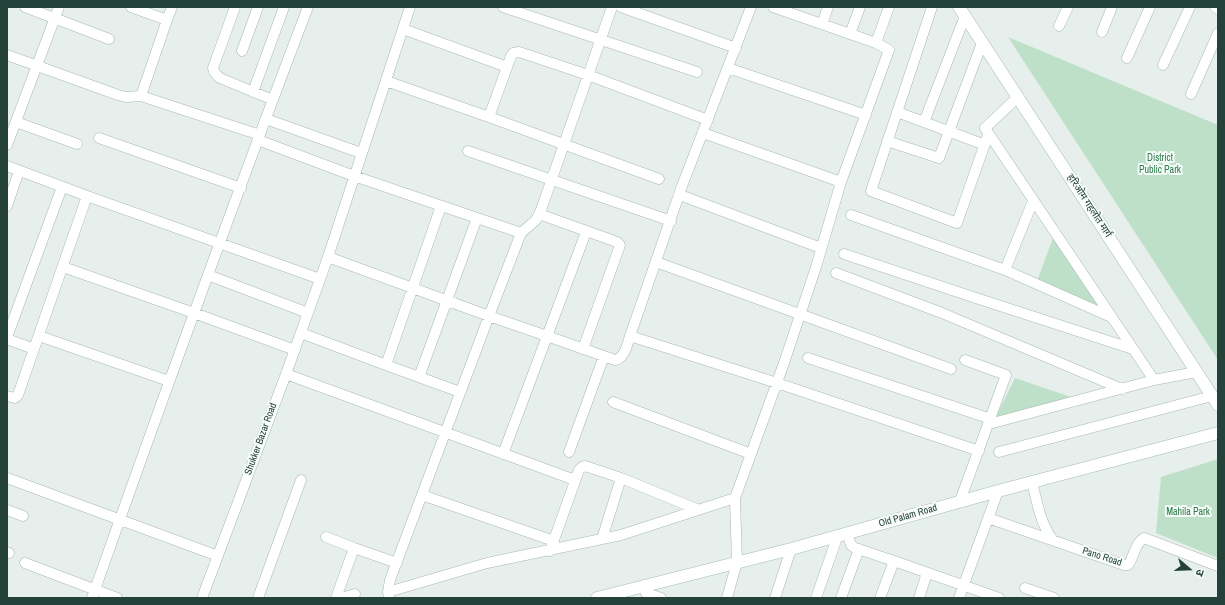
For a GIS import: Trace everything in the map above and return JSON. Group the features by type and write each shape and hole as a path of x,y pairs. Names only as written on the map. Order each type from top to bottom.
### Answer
{"street":[{"path":"25,7 109,39"},
{"path":"7,145 59,7"},
{"path":"131,7 167,20"},
{"path":"141,96 172,7"},
{"path":"235,7 213,68 214,72 220,78 273,100"},
{"path":"242,51 258,7"},
{"path":"253,92 284,7"},
{"path":"93,594 168,381 308,7"},
{"name":"Shukker Bazar Road","path":"202,598 295,350 328,257 410,7"},
{"path":"503,7 697,72"},
{"path":"612,7 539,214 536,220 521,233 488,316 390,580 388,595 487,563 621,535 735,498"},
{"path":"621,7 736,48"},
{"path":"328,257 488,316 615,360 619,360 630,336 680,195 751,7"},
{"path":"727,598 737,562 735,498 777,383 841,182 889,50 850,34 773,7"},
{"path":"822,24 828,7"},
{"path":"850,34 860,7"},
{"path":"876,44 889,7"},
{"path":"932,7 870,191 957,223 988,135"},
{"path":"1059,26 1068,7"},
{"path":"1102,32 1112,7"},
{"path":"1127,58 1150,7"},
{"path":"1163,65 1190,7"},
{"path":"924,122 962,11"},
{"name":"हरिओम गहलोत मार्ग","path":"962,11 1215,401"},
{"path":"403,29 507,66"},
{"path":"1191,94 1218,33"},
{"path":"887,141 939,158 982,42"},
{"path":"489,117 510,56 512,53 516,52 588,75 708,120"},
{"path":"7,56 118,95 126,97 141,96 259,138 354,176 521,233"},
{"path":"728,68 866,115"},
{"path":"386,81 659,179"},
{"path":"1018,97 984,128 1154,380"},
{"path":"897,112 985,145"},
{"path":"266,119 361,153"},
{"path":"16,122 77,144"},
{"path":"703,133 841,182"},
{"path":"99,138 241,188"},
{"path":"468,151 671,221"},
{"path":"7,166 320,279"},
{"path":"7,206 19,171"},
{"path":"34,349 7,338 62,187"},
{"path":"680,195 821,248"},
{"path":"7,396 17,397 87,196"},
{"path":"1005,270 1033,201"},
{"path":"386,365 441,206"},
{"path":"539,214 617,242 620,245 583,349"},
{"path":"851,215 1005,270 1111,317"},
{"path":"419,377 477,218"},
{"path":"503,454 586,232"},
{"path":"844,254 979,300 1133,349"},
{"path":"656,262 951,369"},
{"path":"63,268 194,313 295,350"},
{"path":"836,273 942,313 1122,389"},
{"path":"208,275 308,313"},
{"path":"301,333 460,392"},
{"path":"39,336 168,381"},
{"path":"630,336 777,383 979,451"},
{"path":"569,452 604,356"},
{"path":"808,358 990,421 1154,380 1196,372"},
{"path":"960,501 1006,375 965,360"},
{"path":"286,374 575,480"},
{"path":"999,452 1215,401"},
{"path":"613,402 751,454"},
{"name":"Old Palam Road","path":"597,598 646,592 737,562 791,549 960,501 1218,434"},
{"path":"550,551 579,470 585,466 621,478 699,510"},
{"path":"7,478 218,556"},
{"path":"602,539 621,478"},
{"path":"258,598 301,480"},
{"path":"1032,482 1041,521 1052,540"},
{"path":"959,598 998,491"},
{"path":"422,495 554,541"},
{"path":"7,510 23,516"},
{"path":"988,518 1052,540"},
{"path":"816,598 842,534 851,545 859,549 999,598"},
{"path":"326,537 397,562"},
{"name":"Pano Road","path":"1052,540 1124,565 1128,565 1131,562 1140,540 1144,538 1218,566"},
{"path":"336,598 354,548"},
{"path":"775,598 791,549"},
{"path":"841,598 859,549"},
{"path":"880,598 894,561"},
{"path":"25,562 93,594 117,598"},
{"path":"919,598 927,573"},
{"path":"1025,588 1054,598"},
{"path":"646,592 661,598"},
{"path":"341,598 355,594"}],"green space":[{"name":"District Public Park","path":"1008,37 1218,125 1218,360"},
{"path":"1053,238 1104,311 1037,281"},
{"path":"1015,378 1071,397 995,419"},
{"name":"Mahila Park","path":"1218,459 1218,558 1156,533 1161,477"}]}
